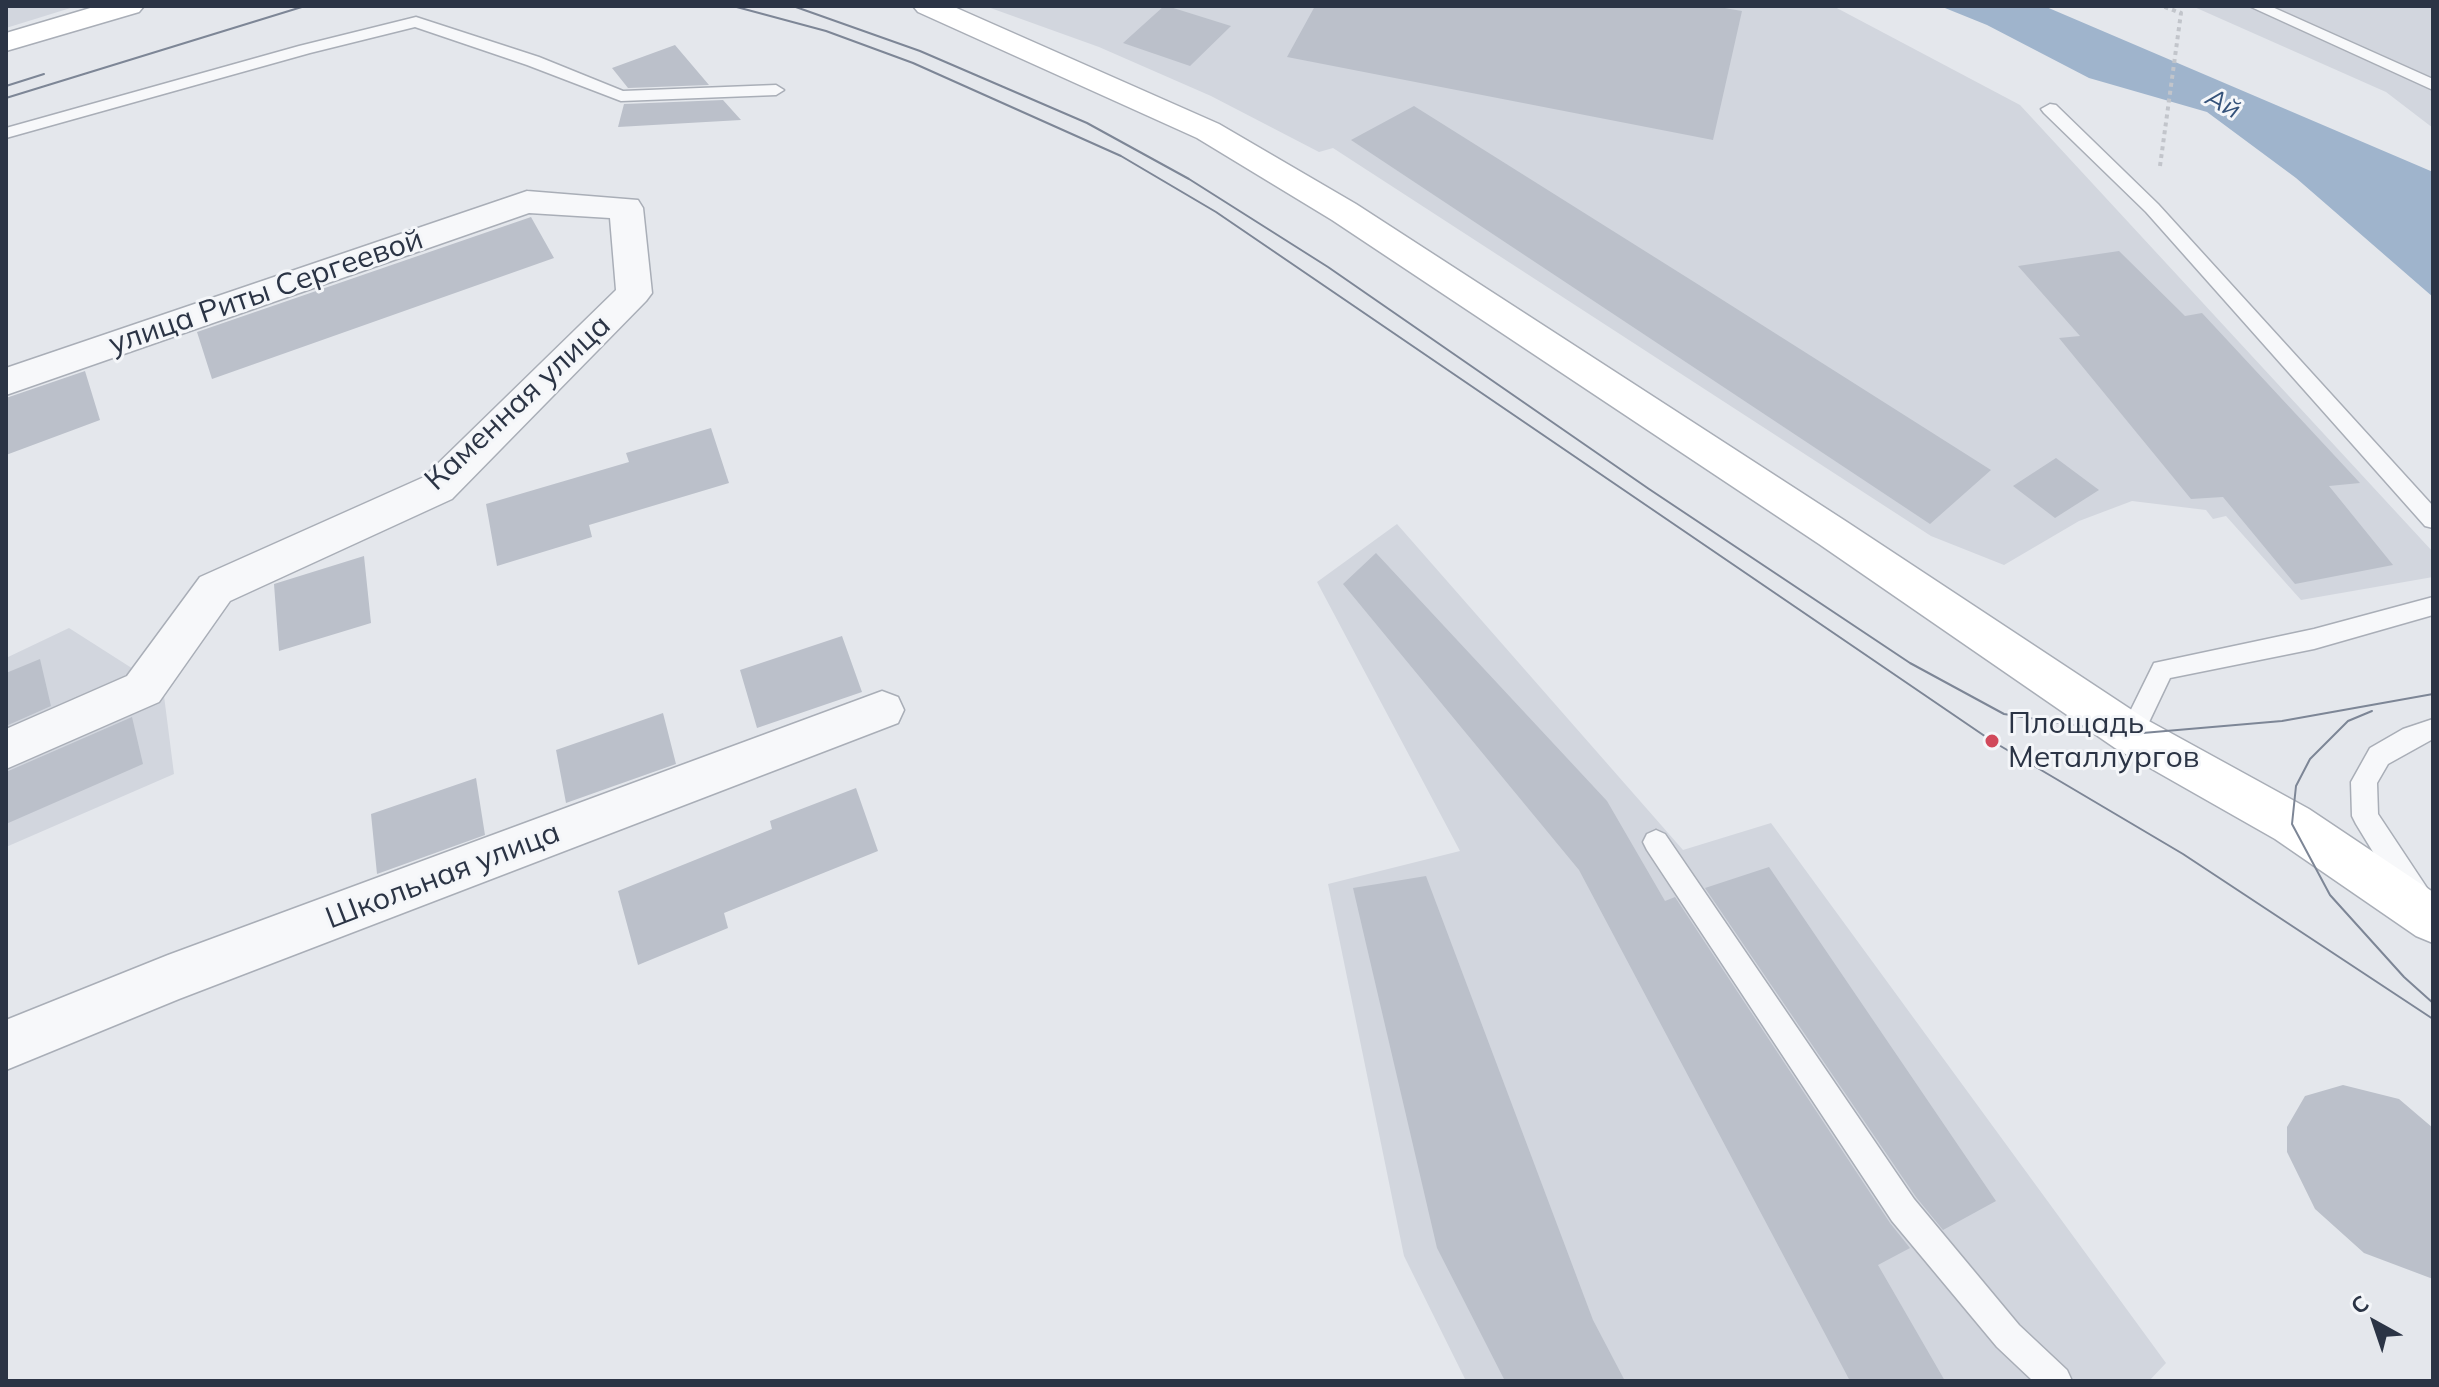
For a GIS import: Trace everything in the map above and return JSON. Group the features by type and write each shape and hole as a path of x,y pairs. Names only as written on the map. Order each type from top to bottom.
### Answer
{"main road":[{"path":"6,42 129,6"},
{"path":"928,6 1208,131 1344,212 1833,533 2131,734 2292,824 2433,919"}],"street":[{"name":"улица Риты Сергеевой","path":"6,382 527,202"},
{"name":"Каменная улица","path":"6,750 143,689 215,589 438,488 634,293 626,208 527,202"},
{"name":"Школьная улица","path":"6,1045 168,979 882,710"}],"lane":[{"path":"2257,6 2433,85"},
{"path":"6,133 305,49 416,22 533,61 621,96 776,90"},
{"path":"2050,109 2183,241 2433,520"},
{"path":"2131,734 2162,670 2314,639 2433,606"},
{"path":"2433,729 2412,736 2379,756 2364,782 2365,816 2410,889 2433,919"},
{"path":"1656,842 1903,1210 2008,1336 2056,1381"}],"path":[{"path":"2159,177 2181,13 2162,6"}],"shaded area":[{"path":"6,6 77,6 6,28"},
{"path":"985,6 1833,6 2020,105 2433,552 2433,577 2301,600 2226,516 2213,519 2206,510 2132,501 2079,521 2004,565 1931,536 1333,148 1319,152 1211,96 1099,47"},
{"path":"2192,6 2433,6 2433,128 2386,92"},
{"path":"1397,524 1683,850 1771,823 2166,1363 2149,1381 1466,1381 1404,1256 1328,884 1460,851 1317,582"},
{"path":"69,628 163,688 174,774 6,847 6,658"}],"water":[{"name":"Ай","path":"1940,6 2044,6 2433,172 2433,297 2296,178 2207,112 2089,78 1987,25"}],"building":[{"path":"1164,6 1231,26 1190,66 1123,43"},
{"path":"1315,6 1713,6 1742,11 1713,140 1287,57"},
{"path":"675,45 709,85 628,88 612,68"},
{"path":"723,100 741,120 618,127 624,104"},
{"path":"1414,106 1991,470 1930,524 1351,140"},
{"path":"531,217 554,258 212,379 197,332"},
{"path":"2119,251 2185,316 2202,313 2360,483 2329,486 2393,565 2295,584 2223,497 2191,499 2059,338 2080,336 2018,266"},
{"path":"85,371 100,420 6,455 6,398"},
{"path":"711,428 729,483 589,525 592,537 497,566 486,504 629,462 626,453"},
{"path":"2056,458 2099,490 2055,518 2013,486"},
{"path":"1376,553 1607,801 1665,901 1675,897 1890,1223 1910,1248 1878,1265 1945,1381 1850,1381 1579,870 1343,584"},
{"path":"364,556 371,623 279,651 274,584"},
{"path":"842,636 862,692 757,728 740,670"},
{"path":"40,659 51,706 6,726 6,673"},
{"path":"663,713 676,764 566,803 556,750"},
{"path":"132,717 143,764 6,824 6,772"},
{"path":"476,778 485,835 377,874 371,814"},
{"path":"856,788 878,851 724,913 728,928 638,965 618,891 772,829 770,821"},
{"path":"1769,867 1996,1201 1943,1230 1916,1197 1705,888"},
{"path":"1426,876 1593,1320 1625,1381 1505,1381 1437,1248 1353,888"},
{"path":"2343,1085 2399,1099 2433,1128 2433,1279 2364,1253 2315,1209 2287,1152 2287,1127 2305,1096"}],"tram line":[{"path":"6,98 305,6"},
{"path":"733,6 826,31 913,63 1121,156 1216,212 1992,741 2183,854 2433,1019"},
{"path":"793,6 920,51 1087,123 1189,179 1328,267 1649,489 1910,663 2004,714 2131,734 2282,721 2433,694"},
{"path":"6,86 44,74"},
{"path":"2372,711 2348,721 2310,759 2296,786 2292,824 2330,895 2404,977 2433,1003"}],"place":[{"name":"Площадь Металлургов","path":"1992,741"}]}
